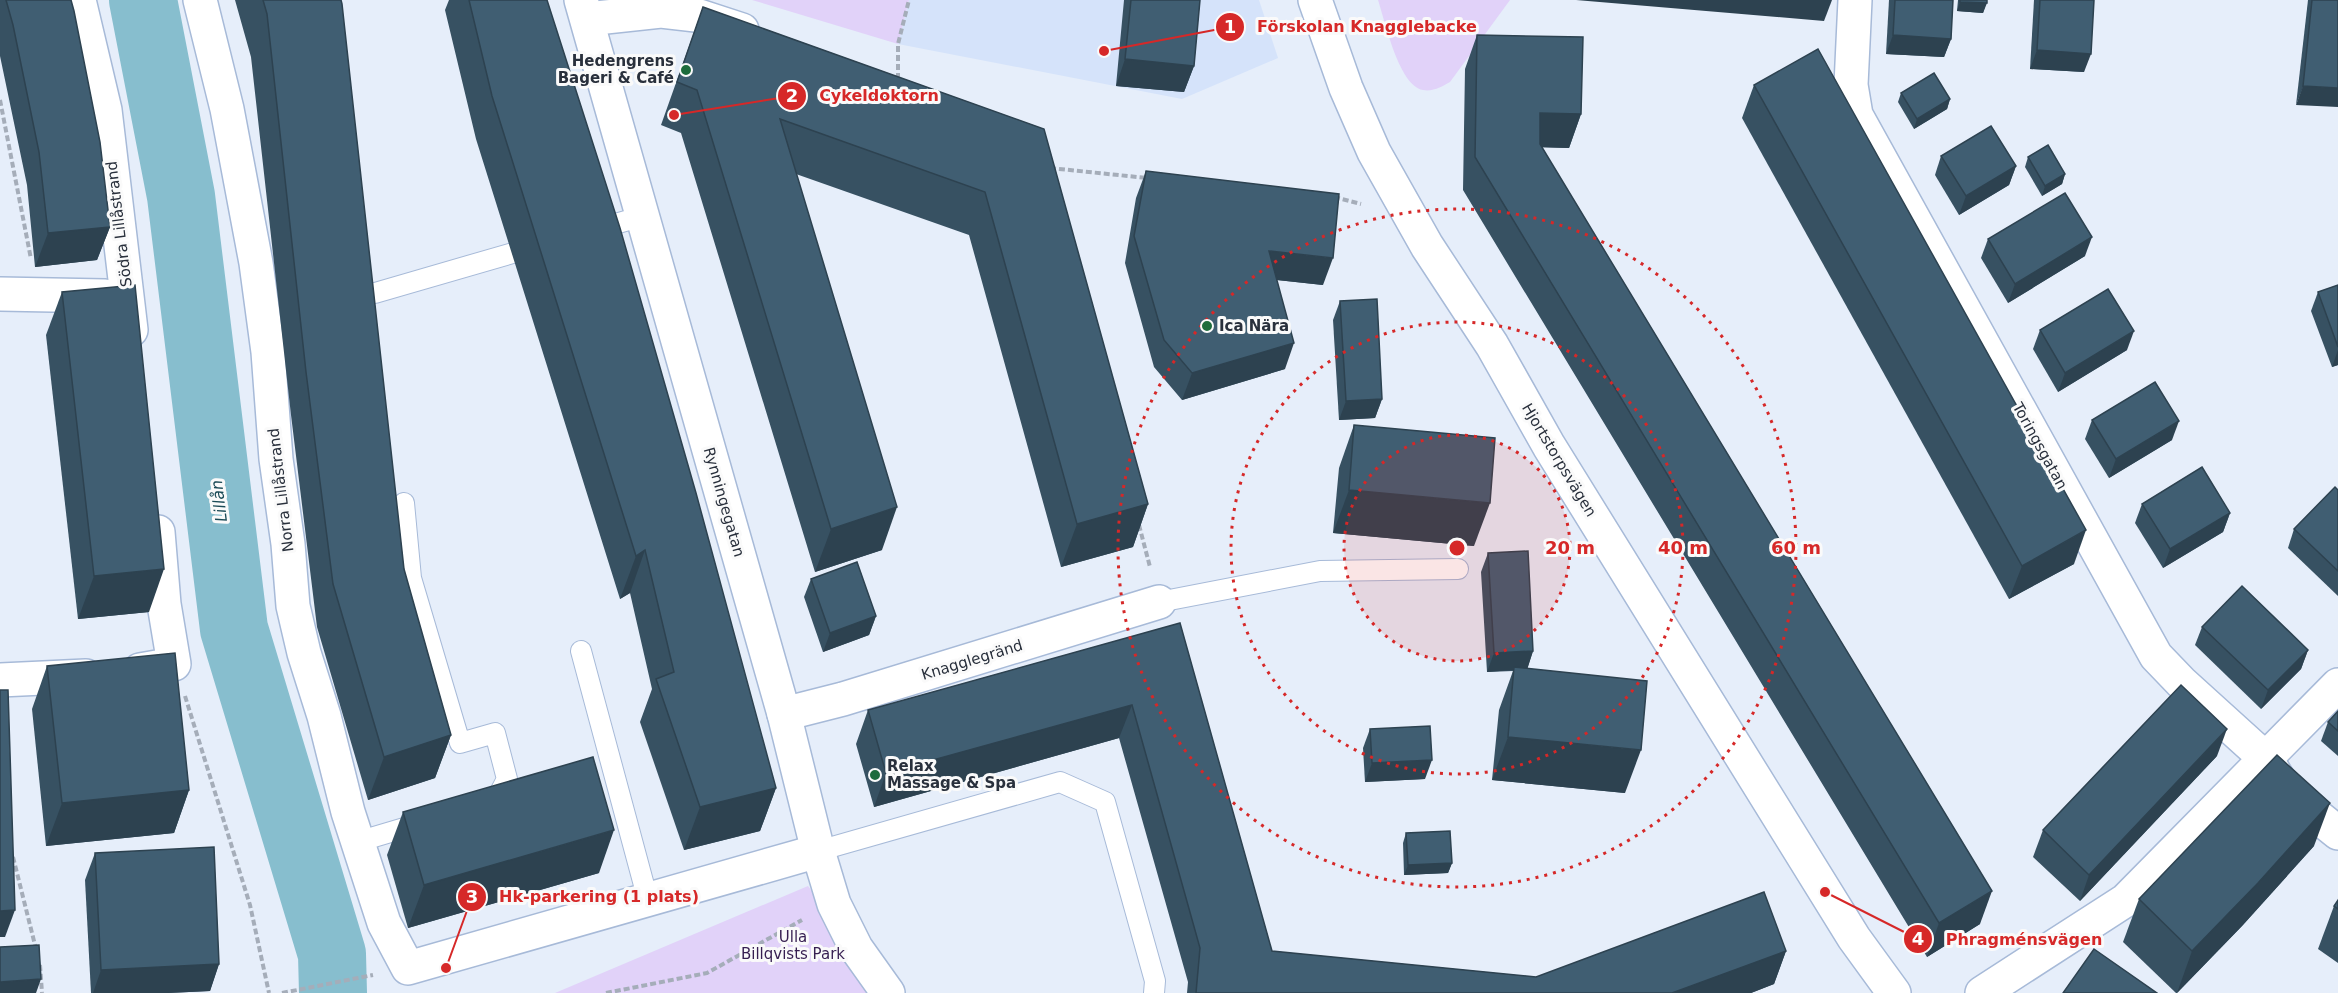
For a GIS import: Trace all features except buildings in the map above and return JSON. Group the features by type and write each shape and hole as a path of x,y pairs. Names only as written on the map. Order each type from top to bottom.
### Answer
{"street":[{"name":"Södra Lillåstrand","path":"79,0 105,110 134,354"},
{"name":"Norra Lillåstrand","path":"200,0 227,109 256,263 268,352 276,459 288,544 293,606 348,812 384,924 408,968 648,900"},
{"name":"Hjortstorpsvägen","path":"1315,0 1355,109 1374,152 1399,198 1427,246 1492,345 1549,446 1854,938 1894,993"},
{"name":"Toringsgatan","path":"1855,0 1851,85 1856,115 2156,656 2181,682 2266,759 2286,791 2338,832"},
{"path":"584,10 661,11 696,15 775,41"},
{"name":"Rynningegatan","path":"584,10 784,714 818,852 837,910 856,948 888,993"},
{"path":"0,294 128,296"},
{"path":"0,680 106,675 174,664 164,604 154,504"},
{"name":"Knagglegränd","path":"784,714 843,699 1159,603"},
{"path":"1982,993 2126,900 2338,685"},
{"path":"648,900 818,852"}],"lane":[{"path":"576,235 643,216"},
{"path":"375,293 554,241"},
{"path":"404,502 411,578 459,742 495,733 507,779 496,801 475,807"},
{"path":"1159,603 1320,571 1458,569"},
{"path":"581,651 648,900"},
{"path":"818,852 1060,782 1105,802 1155,981 1154,993"},
{"path":"357,842 443,816"}],"path":[{"path":"898,82 898,44 909,0"},
{"path":"0,100 38,295"},
{"path":"1047,167 1154,178"},
{"path":"1332,197 1367,205 1399,198"},
{"path":"174,664 250,905 270,993"},
{"path":"11,852 41,970 42,993"},
{"path":"606,993 707,973 795,922 837,910"},
{"path":"282,993 367,976"}],"shaded area":[{"path":"909,0 1259,0 1278,58 1182,99 898,44"}],"green space":[{"path":"752,0 909,0 898,44"},
{"path":"1378,0 1510,0 1450,82 1438,88 1423,90 1414,86 1400,65"},
{"name":"Ulla Billqvists Park","path":"808,886 890,993 555,993"}],"waterway":[{"name":"Lillån","path":"143,0 181,196 234,629 332,954 333,993"}],"place":[{"name":"Förskolan Knagglebacke","path":"1104,51"},
{"name":"Hedengrens Bageri & Café","path":"686,70"},
{"name":"Cykeldoktorn","path":"674,115"},
{"name":"Ica Nära","path":"1207,326"},
{"name":"Relax Massage & Spa","path":"875,775"},
{"name":"Phragménsvägen","path":"1825,892"},
{"name":"Hk-parkering (1 plats)","path":"446,968"}]}
